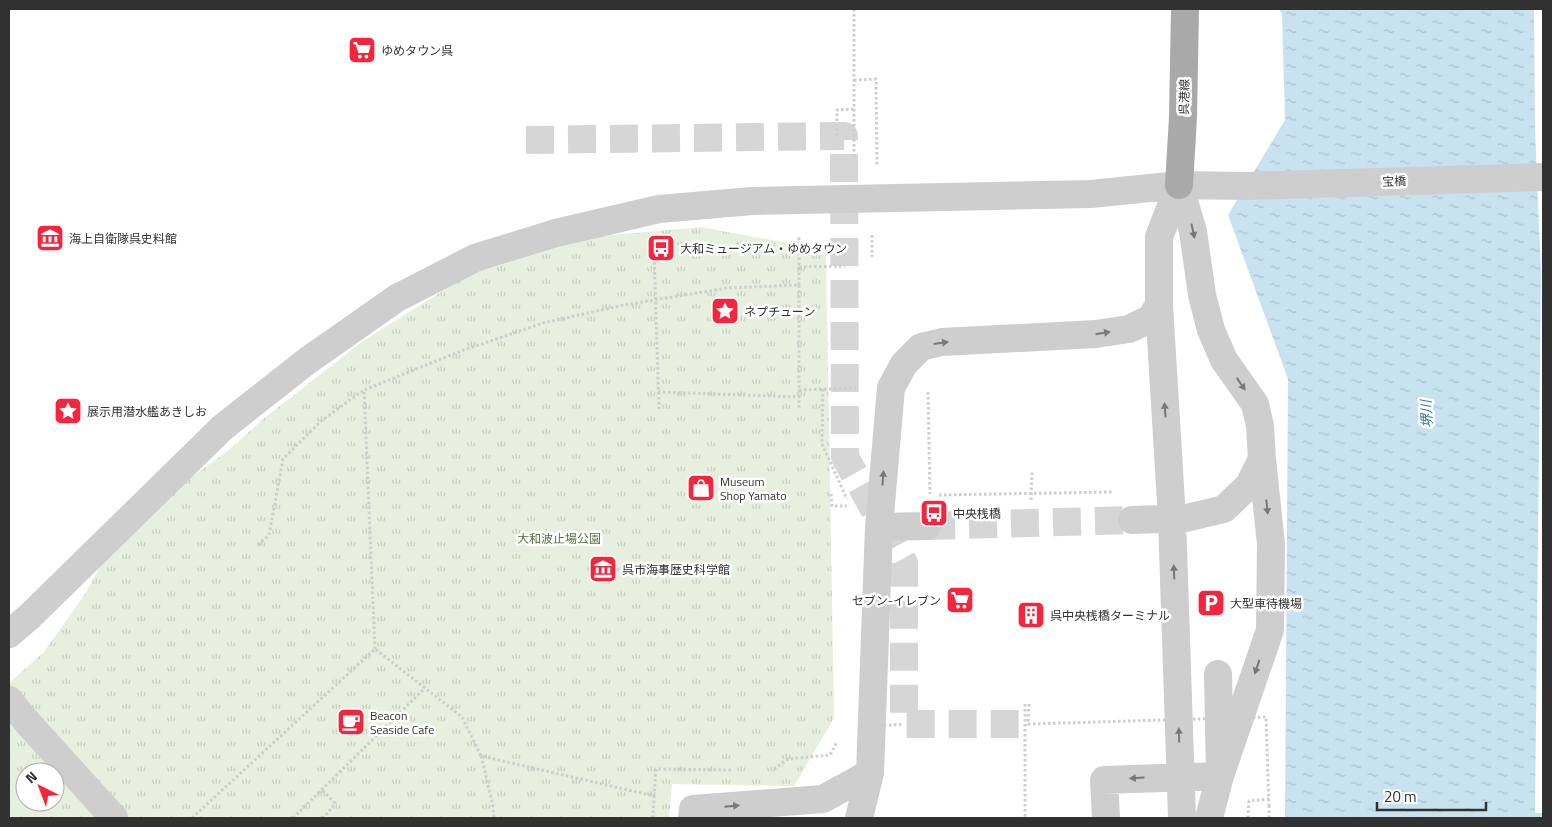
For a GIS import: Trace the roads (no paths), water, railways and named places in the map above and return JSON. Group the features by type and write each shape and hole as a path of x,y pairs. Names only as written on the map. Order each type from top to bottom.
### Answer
{"main road":[{"name":"呉港線","path":"1179,185 1183,117 1185,9"}],"street":[{"name":"宝橋","path":"9,634 30,616 222,428 307,361 398,298 475,258 556,233 659,209 752,201 1091,194 1179,185 1246,186 1543,177"},
{"path":"1179,185 1158,237 1158,305 1172,519 1182,818"},
{"path":"1179,185 1193,231 1202,295 1211,330 1224,360 1255,404 1260,426 1271,544 1270,630 1220,776 1209,818"},
{"path":"859,818 870,773 879,527 891,388 904,364 921,347 942,342 1096,334 1129,329 1150,318 1158,305"},
{"path":"1132,520 1186,518 1218,521 1249,485 1262,459"},
{"path":"879,527 927,526"},
{"path":"1218,674 1220,776"},
{"path":"9,700 114,818"},
{"path":"692,818 693,809 823,799 870,773"},
{"path":"1106,818 1104,780 1220,776"}],"water":[{"name":"堺川","path":"1279,9 1534,9 1535,128 1541,273 1535,813 1543,813 1543,818 1285,818 1288,379 1228,215 1285,120 1282,14"}],"tunnel":[{"path":"526,140 844,136 845,457 904,563 904,724 1028,724"},
{"path":"927,526 1132,520"}],"place":[{"name":"ゆめタウン呉","path":"362,50"},
{"name":"海上自衛隊呉史料館","path":"50,238"},
{"name":"大和ミュージアム・ゆめタウン","path":"661,248"},
{"name":"ネプチューン","path":"725,311"},
{"name":"展示用潜水艦あきしお","path":"68,411"},
{"name":"Museum Shop Yamato","path":"701,488"},
{"name":"中央桟橋","path":"934,513"},
{"name":"呉市海事歴史科学館","path":"603,569"},
{"name":"セブン-イレブン","path":"960,600"},
{"name":"大型車待機場","path":"1211,603"},
{"name":"呉中央桟橋ターミナル","path":"1031,615"},
{"name":"Beacon Seaside Cafe","path":"351,722"}],"park label":[{"name":"大和波止場公園","path":"559,538"}]}
